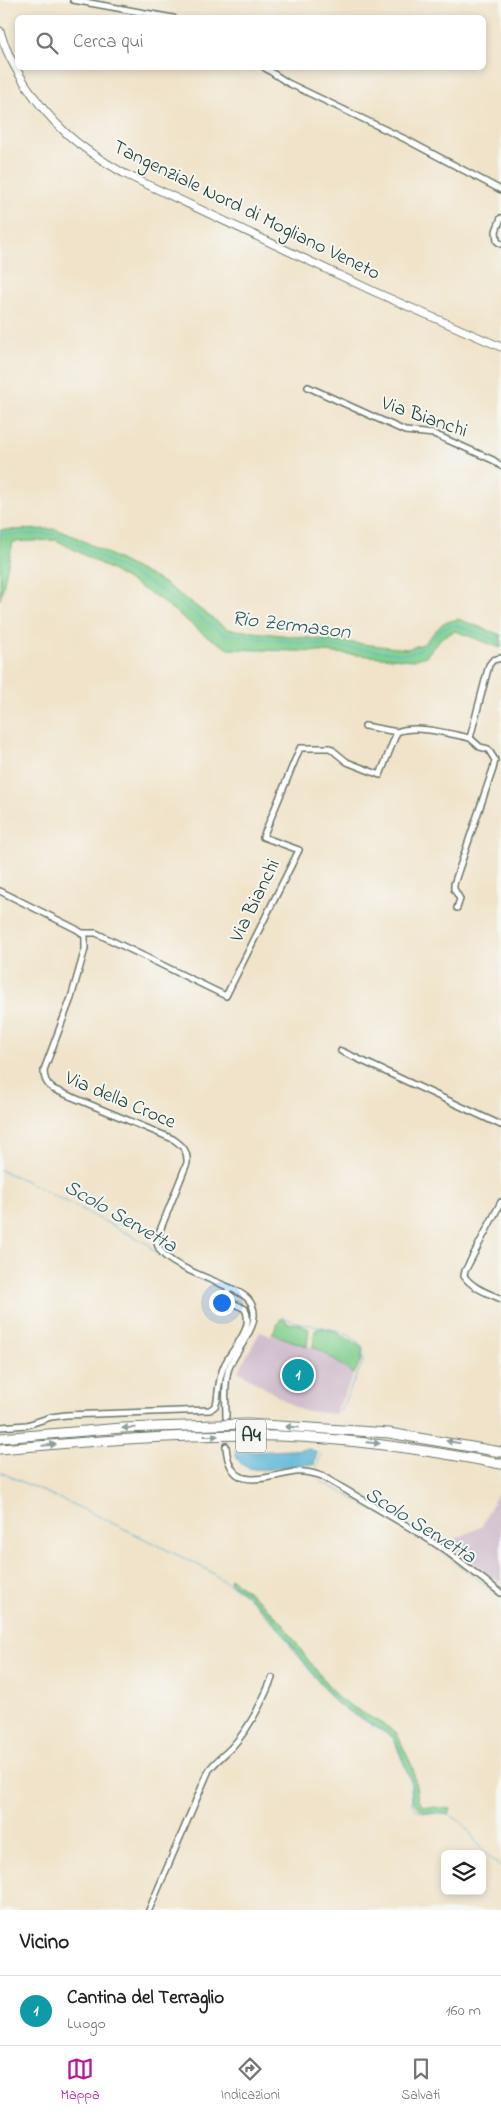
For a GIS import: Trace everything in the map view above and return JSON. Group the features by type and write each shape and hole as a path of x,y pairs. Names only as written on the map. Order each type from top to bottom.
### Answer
{"highway":[{"name":"A4","path":"0,1438 122,1428 248,1424 389,1433 501,1452"},
{"name":"A4","path":"0,1449 174,1436 279,1436 386,1445 501,1464"}],"main road":[{"name":"Tangenziale Nord di Mogliano Veneto","path":"0,31 15,65"},
{"name":"Tangenziale Nord di Mogliano Veneto","path":"18,70 49,116 65,132 93,155 125,174 375,292 501,347"}],"street":[{"path":"73,0 156,15"},
{"path":"268,70 288,83 405,139 501,190"},
{"path":"501,218 496,231 497,241 501,244"},
{"name":"Via Bianchi","path":"308,387 405,431 434,434 493,460 501,466"},
{"path":"470,738 488,665 493,660 501,658"},
{"path":"365,726 397,732 402,730 431,730 470,738 480,747 488,750 495,760 454,884 454,889 460,899 458,908"},
{"name":"Via Bianchi","path":"82,933 96,933 226,996 298,850 263,837 300,748 330,748 352,764 380,775 397,732"},
{"path":"0,891 82,933"},
{"name":"Via della Croce","path":"82,933 85,937 86,949 71,998 44,1070 44,1078 53,1089 173,1139 183,1147 187,1155 187,1163 159,1232 157,1246 162,1254 183,1267 248,1298 253,1309 253,1324 228,1370 225,1387 226,1417"},
{"path":"341,1052 501,1125"},
{"path":"501,1202 464,1276 468,1282 501,1299"},
{"path":"0,1427 27,1424 66,1415 210,1410 217,1401 224,1366 244,1334 248,1322 245,1309 227,1300 226,1296 229,1288"},
{"path":"226,1446 230,1464 235,1472 246,1478 259,1480 297,1472 311,1472 322,1476 416,1531 501,1592"},
{"path":"149,1910 209,1770 231,1748 247,1726 260,1707 272,1678"}],"shaded area":[{"path":"260,1332 320,1349 354,1374 335,1414 300,1410 238,1371"},
{"path":"497,1494 501,1496 501,1584 448,1543 482,1526"}],"green space":[{"path":"55,529 76,537 164,583 227,629 407,649 423,644 443,623 458,619 501,635 501,648 455,631 441,638 426,656 414,660 324,652 229,649 205,635 158,598 56,540 13,542 0,600 0,530"},
{"path":"281,1318 286,1320 286,1323 300,1324 309,1329 307,1346 272,1334"},
{"path":"322,1328 337,1332 363,1348 361,1360 354,1374 313,1347 315,1330"},
{"path":"230,1578 261,1602 281,1621 305,1656 339,1699 396,1732 413,1768 418,1800 423,1806 451,1809 449,1815 424,1812 413,1802 410,1779 394,1737 340,1706 272,1619 249,1597 229,1582"}],"water":[{"path":"239,1448 254,1452 309,1449 317,1452 314,1465 255,1469 245,1467 238,1460 235,1449"}],"waterway":[{"name":"Rio Zermason","path":"0,534 52,534 68,540 155,586 224,634 404,654 422,648 441,630 455,625 501,642"},
{"name":"Scolo Servetta","path":"0,1170 24,1180 150,1245 152,1250 166,1259"},
{"name":"Scolo Servetta","path":"186,1272 216,1286 224,1294"},
{"name":"Scolo Servetta","path":"283,1317 304,1324 336,1330 346,1334 363,1348 363,1362 340,1411"},
{"name":"Scolo Servetta","path":"317,1467 321,1454"},
{"path":"0,1472 96,1515 206,1569 247,1596 283,1633 292,1648 337,1704 393,1738 410,1778 412,1804 416,1809 426,1813 450,1815 460,1821 483,1851 501,1867"},
{"name":"Scolo Servetta","path":"321,1482 333,1487 435,1546"},
{"name":"Scolo Servetta","path":"438,1549 501,1597"}],"place":[{"name":"Cantina del Terraglio","path":"298,1375"}]}
